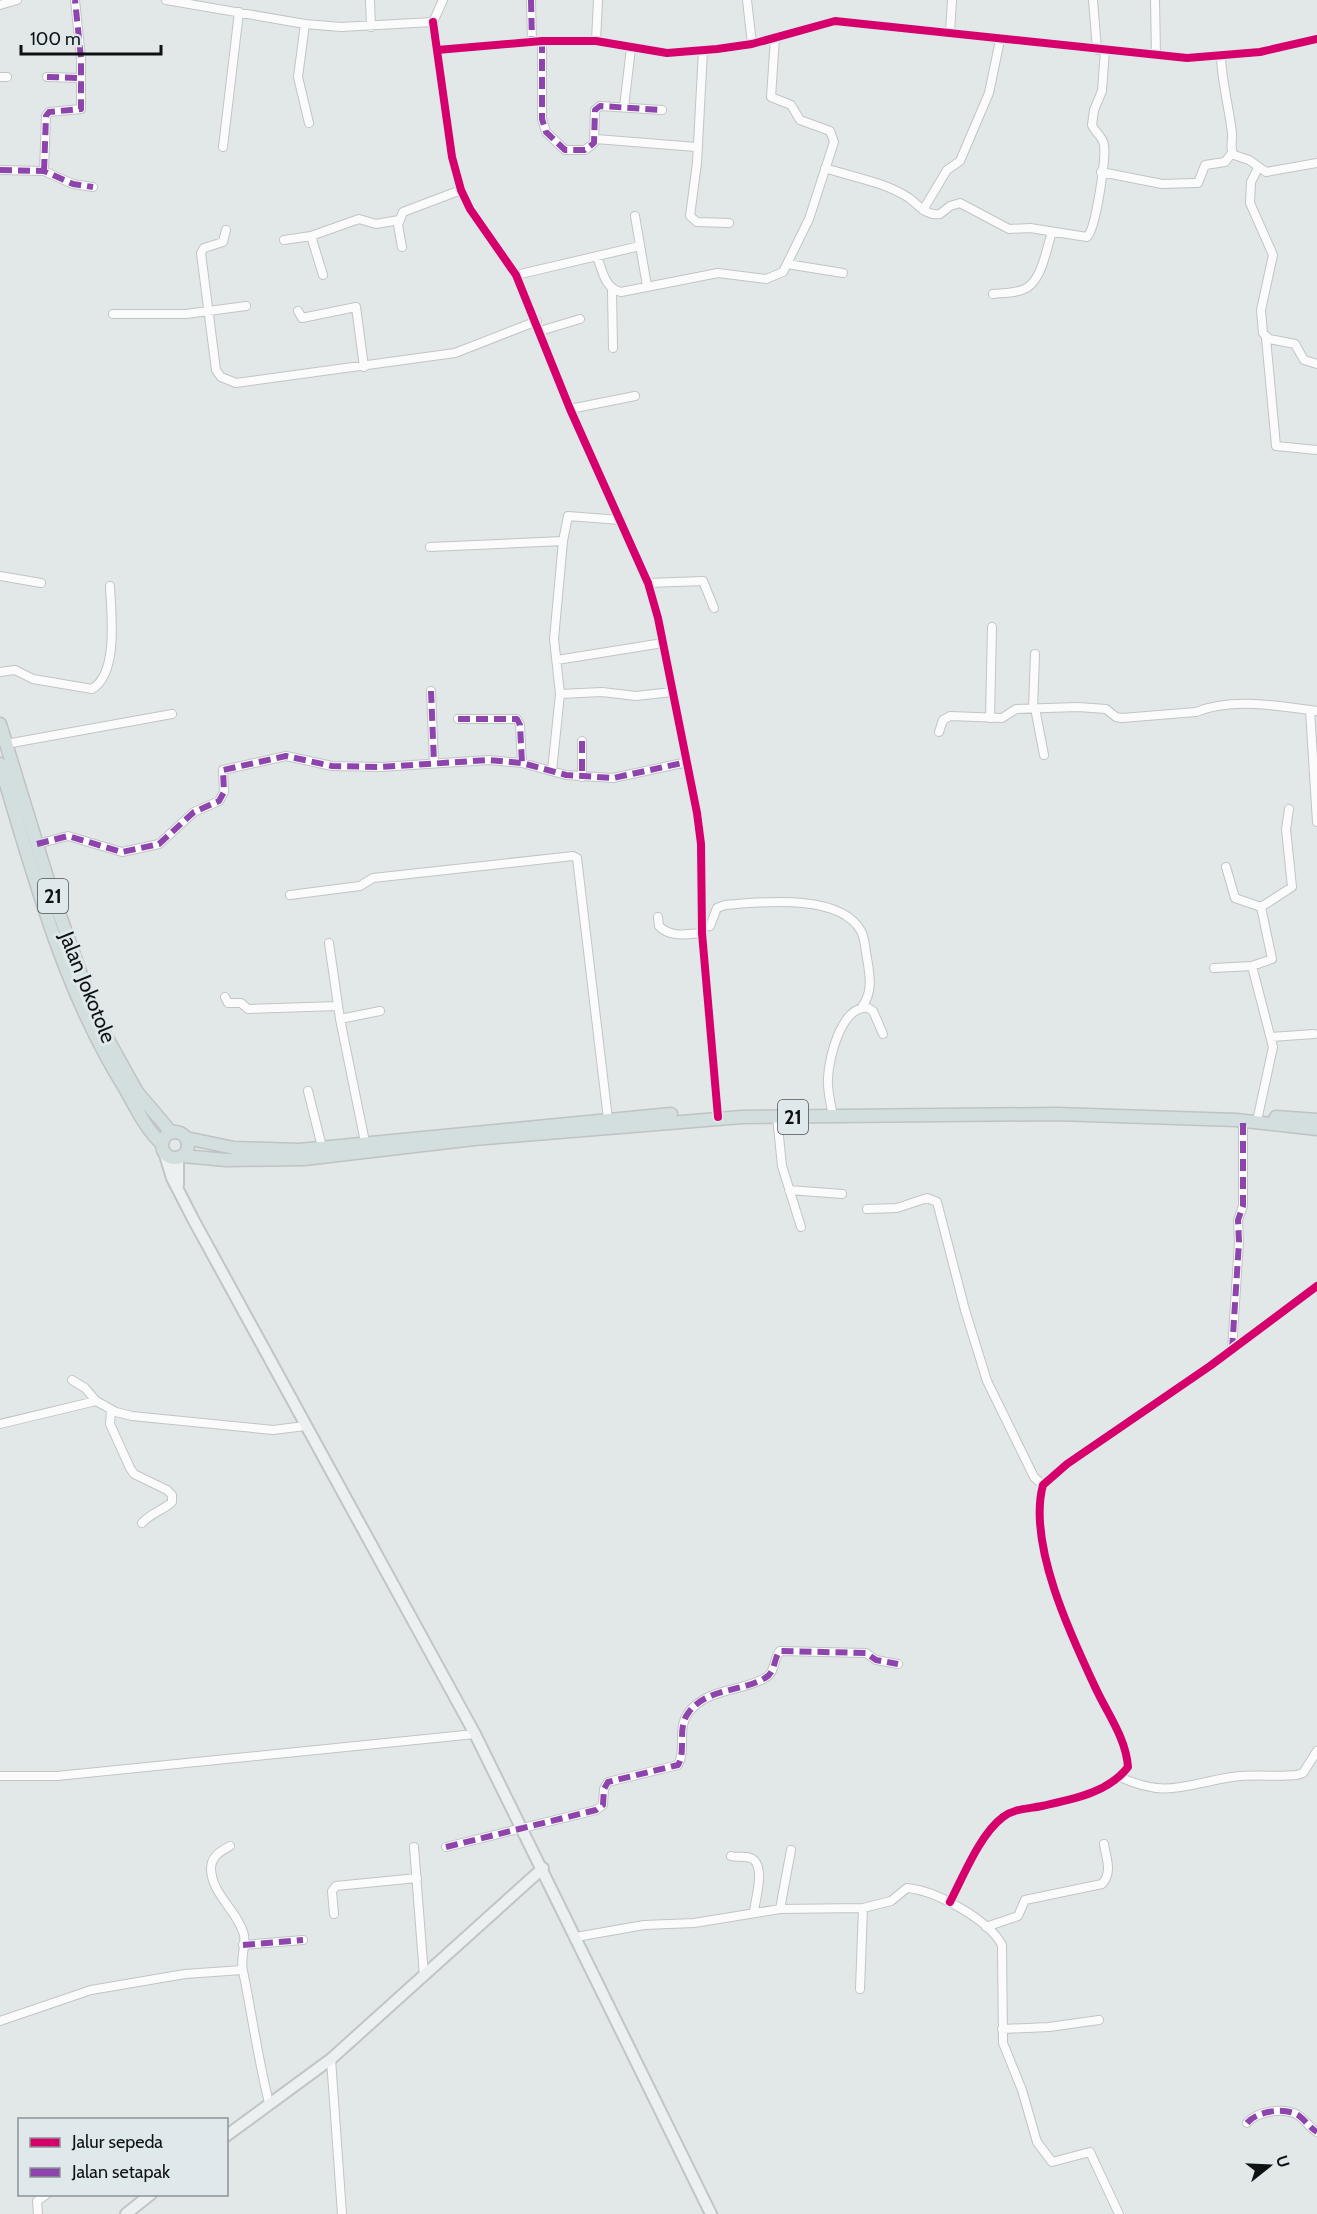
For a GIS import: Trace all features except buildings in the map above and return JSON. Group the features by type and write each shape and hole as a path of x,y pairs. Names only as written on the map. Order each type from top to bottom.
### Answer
{"highway":[{"name":"Jalan Jokotole","path":"0,724 6,744 9,793 38,844 73,955 103,1031 137,1092 171,1132"},
{"name":"Jalan Jokotole","path":"0,764 47,916 84,1015 117,1076 150,1130 161,1143"},
{"name":"21","path":"161,1143 165,1155 180,1157 226,1160 304,1159 447,1138 608,1119 718,1114 1057,1108 1317,1120"},
{"name":"21","path":"171,1132 179,1132 186,1138 234,1148 270,1151 718,1114 777,1117 1057,1114 1243,1121 1317,1129"},
{"path":"161,1143 171,1132"},
{"path":"180,1157 188,1148 186,1138"}],"main road":[{"path":"165,1155 178,1191 475,1734 543,1868 711,2214"},
{"path":"178,1191 180,1157"},
{"path":"228,2134 331,2059 543,1868"},
{"path":"126,2214 148,2196"}],"street":[{"path":"0,5 17,0"},
{"path":"44,171 46,116 49,112 81,110 75,0"},
{"path":"166,0 305,24 371,27 433,22"},
{"path":"370,0 371,27"},
{"path":"443,0 433,22 452,157 461,190 470,209 516,275 537,321 570,409 648,583 663,643 701,844 702,930 718,1114"},
{"path":"531,0 532,42"},
{"path":"596,41 598,0"},
{"path":"747,0 752,44"},
{"path":"950,33 952,0"},
{"path":"825,168 908,197 928,214 940,214 950,206 960,203 1009,230 1030,228 1083,237 1090,234 1104,144 1092,125 1094,110 1102,91 1101,50 1093,0"},
{"path":"1155,0 1156,54"},
{"path":"223,147 239,12"},
{"path":"437,50 542,41 596,41 667,53 752,44 835,21 1187,58 1260,52 1317,39"},
{"path":"305,24 298,77 309,123"},
{"path":"597,257 606,283 612,290 621,292 718,273 766,279 783,272 809,219 834,142 834,135 830,131 800,120 791,105 771,97 775,38"},
{"path":"922,210 947,170 960,161 989,93 1000,40"},
{"path":"542,41 542,118 546,132 565,150 585,150 596,139 595,110 600,106 662,110"},
{"path":"624,107 631,48"},
{"path":"703,50 690,216 696,222 729,223"},
{"path":"1101,172 1162,184 1198,183 1205,165 1225,162 1232,153 1232,132 1222,87 1221,57"},
{"path":"47,77 81,78"},
{"path":"596,139 696,147"},
{"path":"1232,153 1249,160 1266,172 1317,164"},
{"path":"1258,168 1251,182 1250,203 1273,255 1260,320 1266,338 1275,444 1278,448 1317,450"},
{"path":"0,170 44,171 77,185 93,187"},
{"path":"402,247 399,220 403,212 461,190"},
{"path":"635,216 647,286"},
{"path":"284,240 310,236 359,219 376,224 399,220"},
{"path":"226,230 220,244 201,250 207,312 216,369 225,380 236,383 455,354 537,321"},
{"path":"993,294 1023,290 1031,285 1041,267 1052,232"},
{"path":"310,236 323,275"},
{"path":"516,275 640,246"},
{"path":"787,264 843,273"},
{"path":"612,290 613,348"},
{"path":"113,314 207,312 246,306"},
{"path":"298,311 302,318 356,307 364,367"},
{"path":"540,331 580,319"},
{"path":"1266,338 1295,344 1304,360 1317,364"},
{"path":"570,409 635,396"},
{"path":"552,771 560,694 554,639 563,541 568,516 621,520"},
{"path":"430,547 563,541"},
{"path":"0,576 41,583"},
{"path":"648,583 704,581 714,608"},
{"path":"0,672 15,670 33,679 92,689 99,685 110,656 110,586"},
{"path":"990,718 992,627"},
{"path":"557,660 663,643"},
{"path":"1035,654 1034,708 1044,755"},
{"path":"431,691 434,763"},
{"path":"560,694 602,692 636,696 672,692"},
{"path":"939,732 943,720 950,716 1002,718 1016,709 1100,708 1122,718 1196,712 1204,708 1241,704 1313,711 1317,822"},
{"path":"6,744 172,714"},
{"path":"459,719 517,719 520,724 522,763"},
{"path":"582,741 582,777"},
{"path":"38,844 68,836 114,851 142,849 159,844 194,812 219,801 224,792 223,770 280,756 332,766 396,768 489,760 522,763 582,777 613,778 687,762"},
{"path":"1261,907 1292,887 1286,829 1289,808"},
{"path":"290,895 360,886 373,878 573,856 577,858 608,1119"},
{"path":"1226,867 1235,898 1261,907"},
{"path":"658,917 659,926 663,930 677,934 702,930 710,926 717,908 725,905 801,901 828,907 856,923 863,934 870,988 868,999 862,1007 846,1017 841,1028 827,1078 832,1111"},
{"path":"1214,968 1252,966 1272,959 1261,907"},
{"path":"329,943 340,1019 365,1142"},
{"path":"1252,966 1273,1047 1258,1116"},
{"path":"225,997 228,1003 241,1004 248,1010 338,1006"},
{"path":"862,1007 873,1011 883,1034"},
{"path":"340,1019 380,1011"},
{"path":"1271,1037 1314,1034"},
{"path":"308,1091 322,1147"},
{"path":"777,1117 782,1166 801,1227"},
{"path":"1232,1350 1239,1242 1237,1234 1243,1206 1243,1121"},
{"path":"789,1190 842,1194"},
{"path":"867,1209 897,1208 927,1198 937,1202 965,1310 987,1381 1034,1477 1042,1485 1041,1509 1046,1562 1082,1658 1127,1753 1128,1767 1120,1778 1102,1789 1061,1802 1015,1810 1002,1818 979,1847 950,1902"},
{"path":"1042,1485 1067,1464 1232,1350 1317,1286"},
{"path":"72,1380 86,1388 96,1401 111,1410 132,1416 273,1430 305,1426"},
{"path":"0,1424 96,1401"},
{"path":"111,1410 110,1424 134,1474 167,1490 172,1495 172,1502 169,1506 150,1514 142,1523"},
{"path":"446,1847 601,1808 608,1782 678,1765 681,1728 689,1711 720,1692 765,1678 771,1672 780,1651 866,1653 876,1660 898,1664"},
{"path":"0,1776 57,1776 475,1734"},
{"path":"1120,1778 1142,1787 1166,1790 1232,1777 1297,1775 1303,1773 1317,1750"},
{"path":"986,1927 1018,1917 1025,1900 1102,1884 1109,1870 1104,1844"},
{"path":"231,1846 216,1854 211,1872 225,1904 240,1925 243,1944 242,1970 256,2050 269,2103"},
{"path":"414,1847 424,1976"},
{"path":"780,1910 791,1851"},
{"path":"732,1856 753,1859 756,1862 759,1881 754,1912"},
{"path":"334,1914 332,1891 336,1886 417,1878"},
{"path":"576,1937 644,1925 694,1923 754,1912 862,1908 891,1901 907,1888 950,1902 998,1936 1002,1945 1002,2030 1007,2055 1043,2152 1052,2162 1090,2152 1119,2214"},
{"path":"860,1989 862,1908"},
{"path":"243,1944 303,1940"},
{"path":"0,2021 91,1990 185,1974 242,1970"},
{"path":"1002,2030 1049,2027 1099,2020"},
{"path":"331,2059 342,2214"},
{"path":"1247,2123 1264,2114 1286,2111 1301,2116 1317,2132"},
{"path":"38,2214 38,2201 44,2196"}],"marked path":[{"path":"44,171 46,116 49,112 81,109 81,58 75,0"},
{"path":"531,0 532,42"},
{"path":"542,41 542,119 546,132 565,150 585,150 594,143 595,110 600,106 662,110"},
{"path":"47,77 81,78"},
{"path":"0,170 44,171 73,184 93,187"},
{"path":"431,691 434,763"},
{"path":"458,719 517,719 520,725 522,763"},
{"path":"582,741 582,777"},
{"path":"37,844 68,836 122,852 159,844 194,812 219,801 224,792 223,770 286,756 332,766 381,767 489,760 522,763 566,775 613,778 687,762"},
{"path":"1232,1350 1239,1242 1238,1220 1243,1206 1243,1121"},
{"path":"446,1847 596,1810 603,1805 604,1789 608,1782 678,1765 682,1753 685,1718 696,1704 715,1694 765,1678 773,1669 780,1651 866,1653 876,1660 898,1664"},
{"path":"243,1945 303,1940"},
{"path":"1247,2123 1264,2113 1286,2111 1298,2115 1317,2132"}],"cycle path":[{"path":"437,50 542,41 596,41 667,53 752,44 835,21 1187,58 1260,52 1317,39"},
{"path":"433,22 452,157 461,190 470,209 516,275 570,409 648,583 658,618 697,813 701,844 702,933 718,1117"},
{"path":"950,1902 980,1845 1003,1817 1017,1810 1089,1794 1110,1783 1128,1767 1124,1747 1076,1645 1046,1562 1041,1535 1040,1509 1043,1485 1067,1464 1210,1366 1317,1286"}]}
